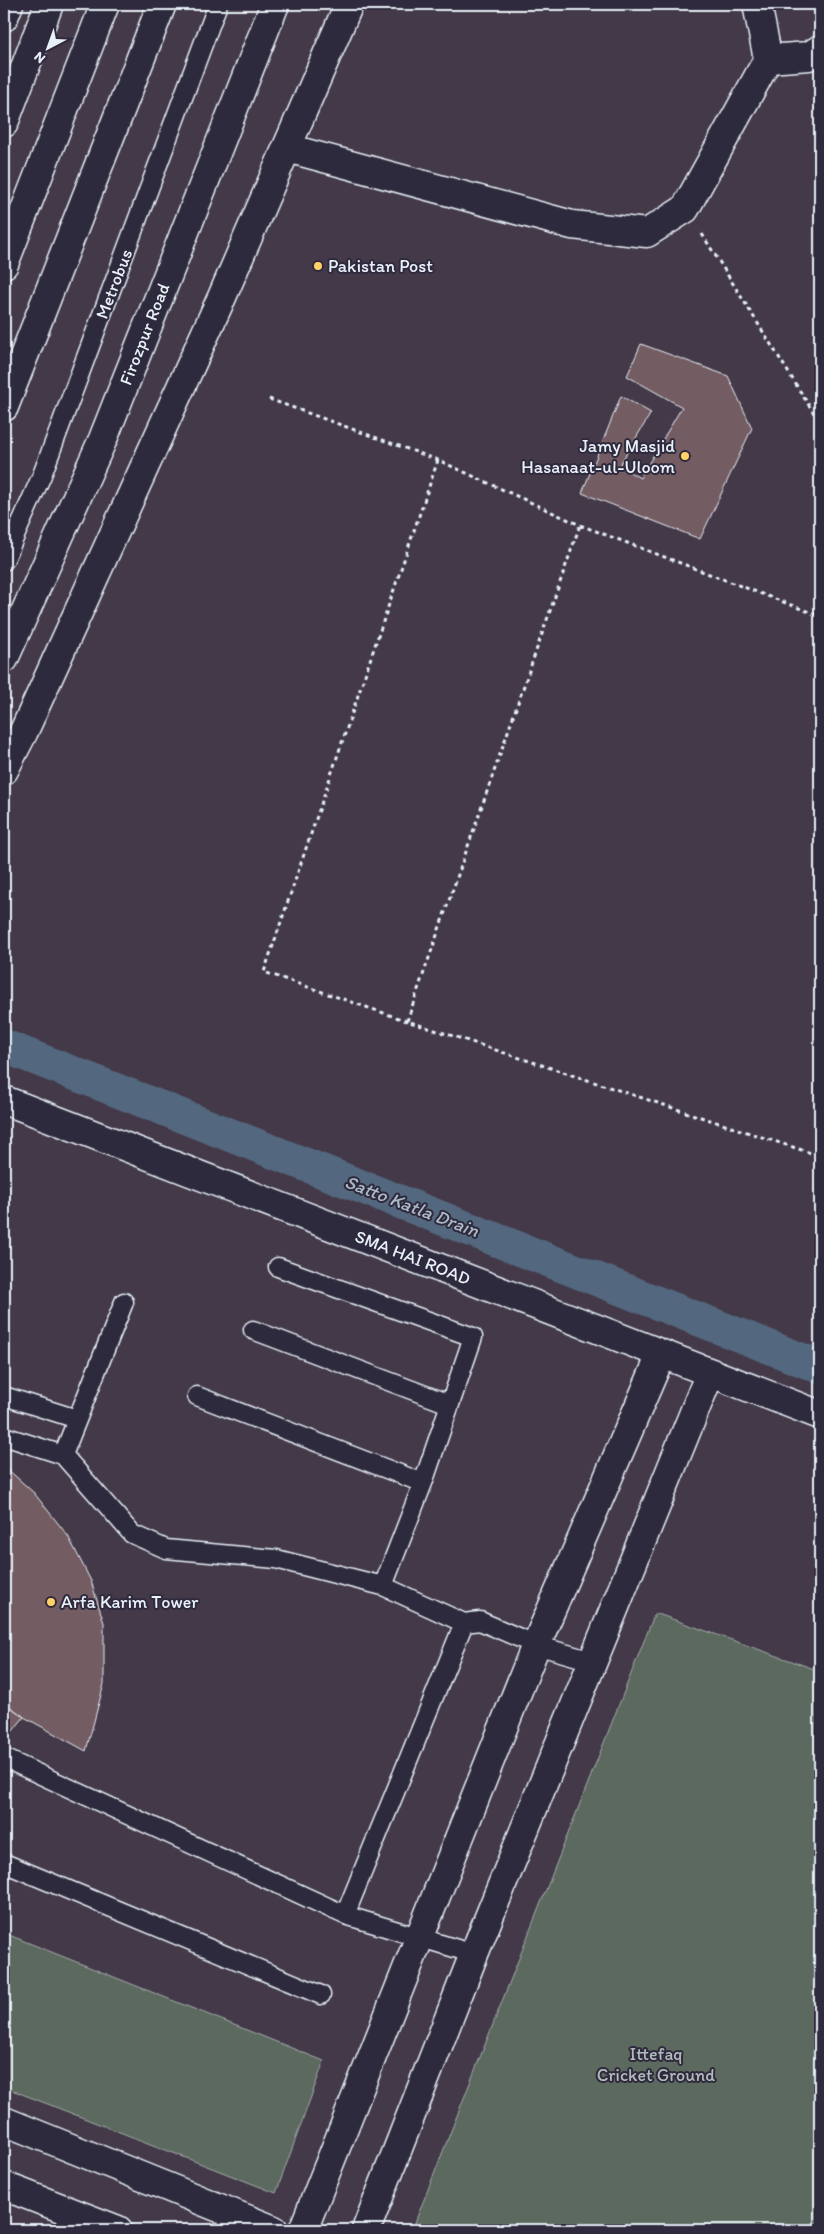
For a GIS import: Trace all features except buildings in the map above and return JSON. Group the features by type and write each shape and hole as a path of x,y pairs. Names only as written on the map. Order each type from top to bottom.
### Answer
{"street":[{"path":"4,17 8,4"},
{"path":"4,123 50,4"},
{"path":"4,264 105,4"},
{"path":"4,406 162,4"},
{"name":"Firozpur Road","path":"4,659 103,440 275,4"},
{"path":"4,770 24,731 218,306 349,4"},
{"path":"287,148 572,225 647,233 685,208 768,59 757,4"},
{"path":"768,59 816,59"},
{"name":"SMA HAI ROAD","path":"4,1100 207,1177 660,1355 820,1415"},
{"path":"303,2230 536,1645 660,1355"},
{"path":"366,2230 474,1954 710,1373"},
{"path":"4,2120 274,2230"},
{"path":"4,2186 107,2228"}],"lane":[{"name":"Metrobus","path":"4,561 42,475 218,4"},
{"path":"278,1267 473,1337 422,1483 383,1586"},
{"path":"63,1455 124,1302"},
{"path":"253,1330 449,1404"},
{"path":"4,1396 77,1419"},
{"path":"197,1396 422,1483"},
{"path":"4,1436 63,1455 132,1534 166,1549 276,1559 383,1586 464,1624 480,1621 536,1645 592,1661"},
{"path":"345,1916 464,1624"},
{"path":"4,1758 345,1916 474,1954"},
{"path":"4,1863 321,1995"}],"path":[{"path":"685,208 820,423"},
{"path":"269,399 438,460 580,525 820,616"},
{"path":"438,460 264,972 407,1021 820,1156"},
{"path":"407,1021 580,525"}],"green space":[{"name":"Ittefaq Cricket Ground","path":"655,1613 820,1671 820,2230 412,2230"},
{"path":"4,1933 324,2061 276,2193 4,2087"}],"waterway":[{"name":"Satto Katla Drain","path":"4,1046 820,1367"}],"place":[{"name":"Pakistan Post","path":"318,266"},
{"name":"Jamy Masjid Hasanaat-ul-Uloom","path":"685,456"},
{"name":"Arfa Karim Tower","path":"51,1602"}]}
